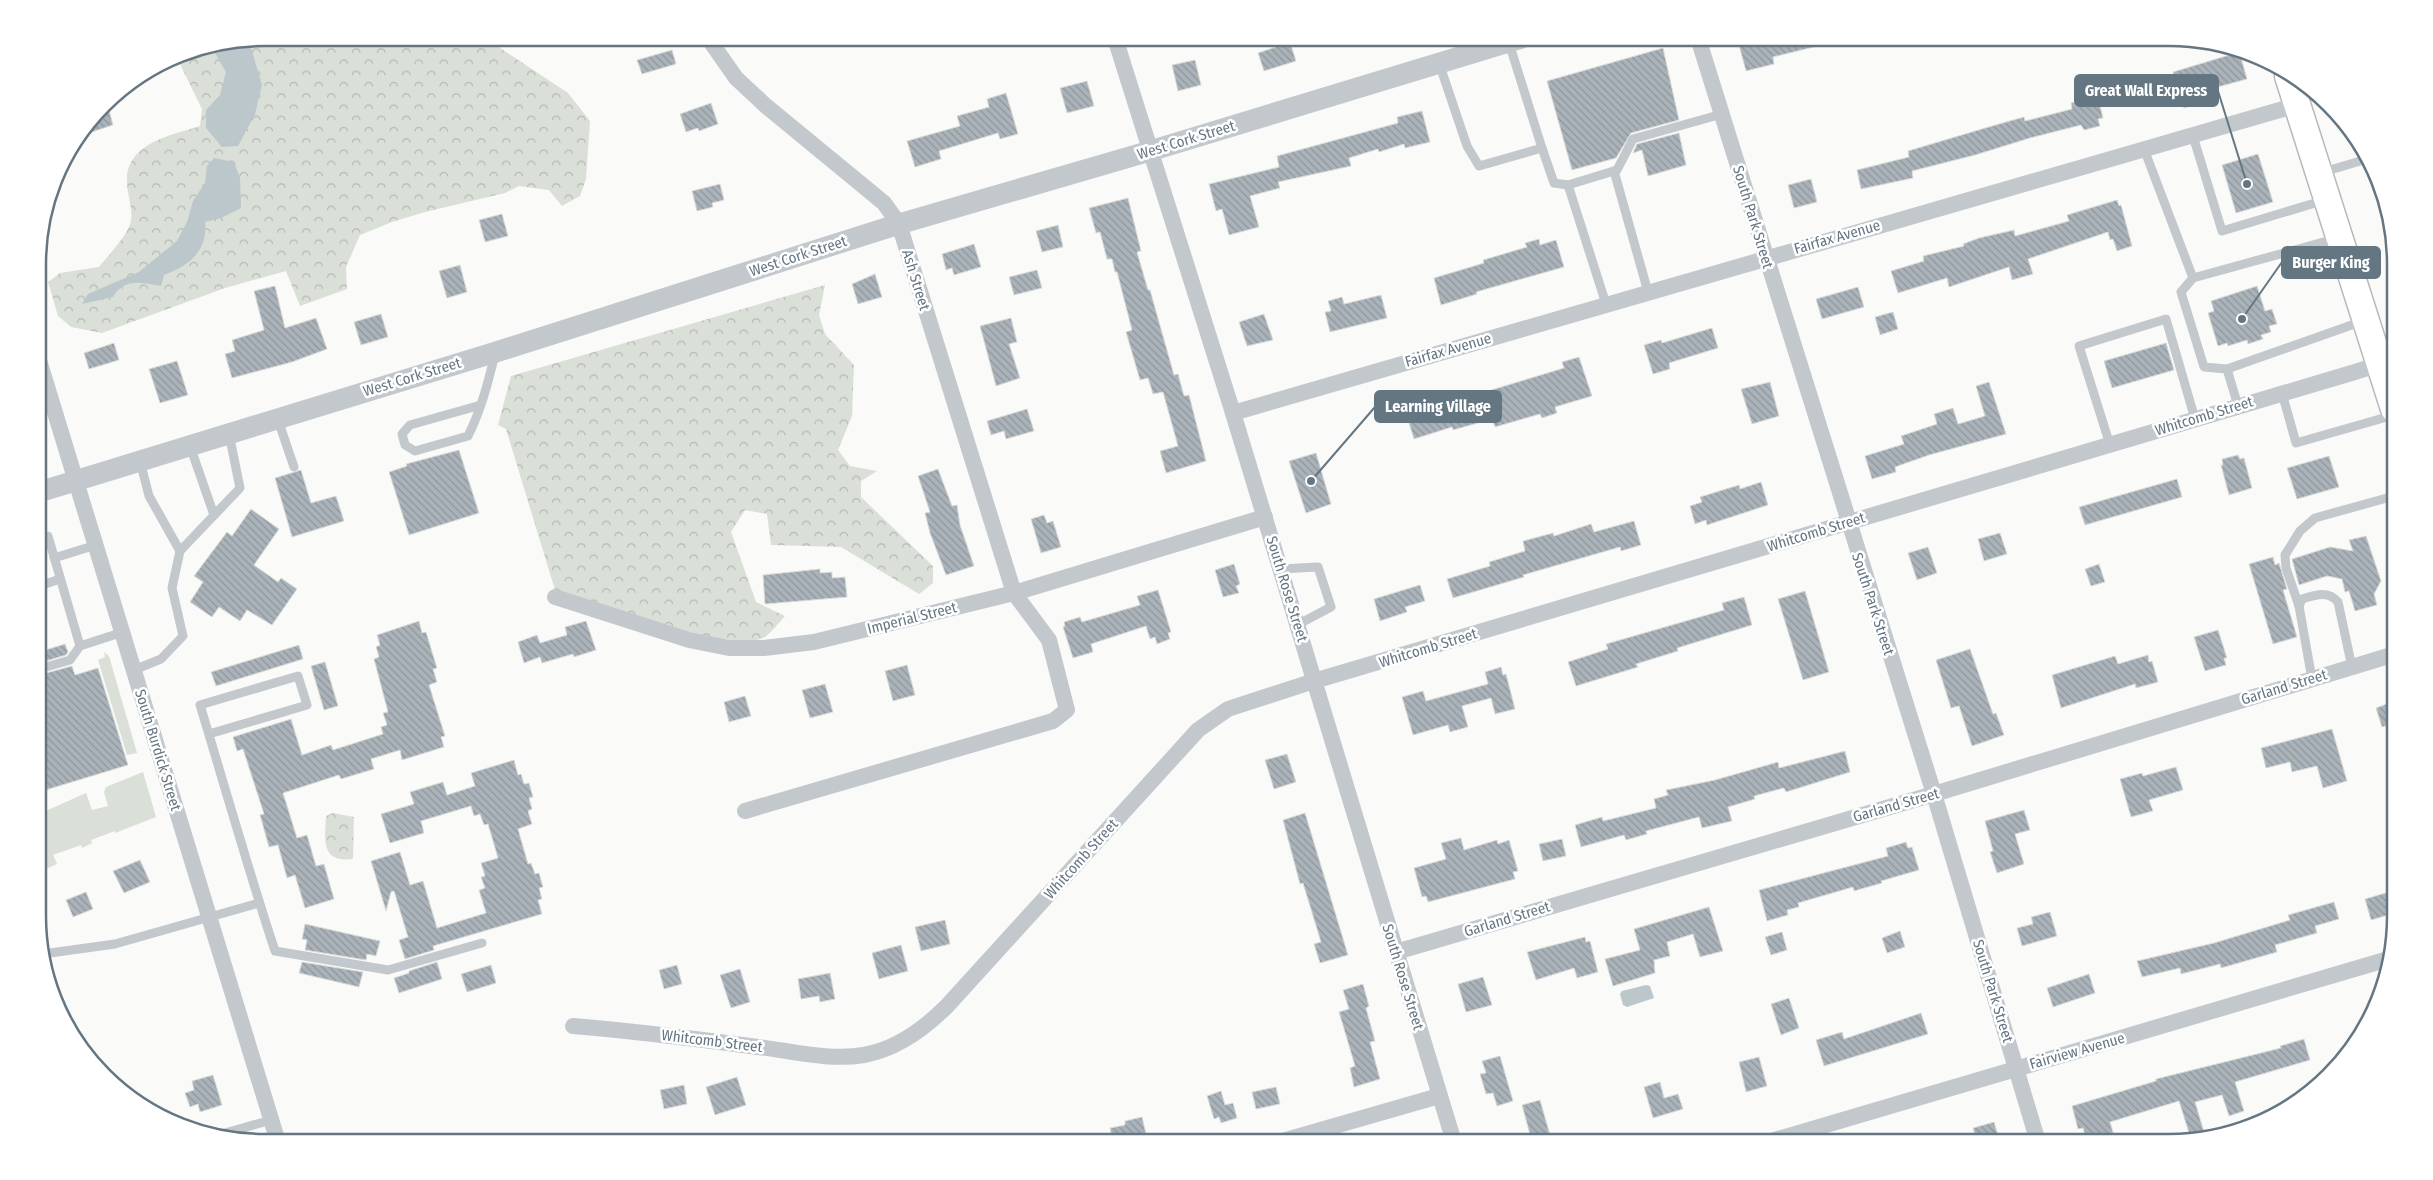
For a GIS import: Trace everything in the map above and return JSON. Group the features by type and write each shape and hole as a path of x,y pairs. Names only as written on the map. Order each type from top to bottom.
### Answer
{"main road":[{"path":"2290,83 2366,320 2387,359"}],"street":[{"name":"Ash Street","path":"714,46 736,78 766,106 884,203 898,224 1014,593 1049,640 1067,710 1053,721 744,811"},
{"name":"South Rose Street","path":"1117,46 1265,517 1451,1134"},
{"name":"West Cork Street","path":"46,489 496,352 898,224 1150,151 1495,46"},
{"name":"South Park Street","path":"1701,46 1934,794 2036,1134"},
{"name":"Fairfax Avenue","path":"1233,413 2297,106"},
{"name":"Whitcomb Street","path":"573,1026 637,1031 821,1055 866,1055 896,1045 928,1025 947,1006 1198,730 1228,709 1314,681 2110,445 2387,359"},
{"name":"South Burdick Street","path":"46,383 275,1134"},
{"name":"Imperial Street","path":"555,597 689,640 729,648 764,648 814,642 1014,593 1265,517"},
{"name":"Garland Street","path":"1396,952 1934,794 2387,656"},
{"name":"Fairview Avenue","path":"1795,1134 2383,961"},
{"path":"1306,1134 1439,1096"}],"lane":[{"path":"1516,46 1542,148 1554,183 1568,185 1617,170 1633,139 1722,114"},
{"path":"1439,63 1466,146 1478,166 1542,148"},
{"path":"2193,136 2222,231 2327,200"},
{"path":"2144,149 2193,278"},
{"path":"2319,173 2360,160"},
{"path":"1614,171 1648,292"},
{"path":"1568,185 1606,304"},
{"path":"2339,237 2193,278 2181,292 2204,367 2227,369 2366,320"},
{"path":"2110,445 2079,346 2166,319 2195,419"},
{"path":"481,405 410,425 402,434 405,445 415,451 468,436 481,405 496,352"},
{"path":"2227,369 2238,406"},
{"path":"2282,393 2296,443 2387,417"},
{"path":"278,418 294,467"},
{"path":"134,670 161,659 182,636 172,588 180,550 240,488 229,433"},
{"path":"190,445 214,515"},
{"path":"140,461 150,496 180,550"},
{"path":"2312,679 2299,606 2286,568 2286,555 2300,531 2315,518 2387,498"},
{"path":"46,537 48,536 80,646"},
{"path":"54,558 96,545"},
{"path":"1280,568 1318,567 1331,607 1297,625"},
{"path":"46,584 60,579"},
{"path":"2299,606 2302,599 2325,594 2334,596 2338,602 2352,667"},
{"path":"46,667 70,660 80,646 123,632"},
{"path":"209,734 307,705 298,676 200,705 259,903 275,950 388,970 482,943"},
{"path":"49,953 115,944 259,903"},
{"path":"233,1132 271,1120"}],"green space":[{"path":"264,46 497,46 568,93 590,121 586,179 580,196 562,206 549,190 519,186 505,193 392,222 360,235 346,267 347,289 300,306 286,271 225,288 102,333 71,327 58,316 48,282 60,273 99,267 123,238 130,225 131,210 127,178 135,156 154,142 200,126 202,109 180,64 221,50"},
{"path":"825,285 819,315 825,334 854,365 852,416 838,450 850,466 877,471 861,481 861,497 933,566 933,583 919,594 841,547 771,545 767,514 745,510 731,532 756,602 785,616 763,638 746,641 722,639 693,633 629,615 555,590 506,429 498,425 511,376"},
{"path":"104,652 109,656 137,753 127,755 98,660 105,657"},
{"path":"143,772 156,817 91,840 92,843 82,848 81,845 53,855 57,864 46,869 46,811 86,793 92,810 108,806 104,792 106,787"},
{"path":"333,813 354,817 353,859 335,857 327,848 325,841 326,816"}],"shaded area":[{"path":"251,47 262,85 255,114 238,146 222,147 206,128 206,110 220,95 226,72 214,52"},
{"path":"214,158 234,162 240,178 241,208 221,218 205,222 204,241 200,249 182,267 164,275 161,286 141,283 128,284 117,291 113,297 82,304 88,294 139,272 177,241 187,222 193,201 205,183 207,166"},
{"path":"1646,985 1650,986 1654,998 1627,1007 1623,1005 1620,994 1622,991"}],"building":[{"path":"1278,46 1291,46 1296,61 1264,71 1258,53"},
{"path":"1739,46 1818,46 1773,57 1774,64 1746,71"},
{"path":"1663,48 1679,120 1631,133 1616,158 1572,170 1547,81"},
{"path":"672,50 676,64 642,74 637,60"},
{"path":"2229,55 2241,59 2247,79 2207,90 2210,100 2184,108 2173,72"},
{"path":"1195,60 1201,85 1178,91 1172,65"},
{"path":"1087,81 1094,106 1067,113 1060,88"},
{"path":"2095,85 2103,118 2098,119 2100,126 2084,130 2081,125 2030,138 1975,155 1912,171 1913,178 1861,189 1857,170 1909,157 1908,151 1992,126 2024,117 2025,121 2072,109 2071,103 2084,100 2081,89"},
{"path":"1006,93 1018,134 1000,139 998,133 939,151 941,159 915,167 907,141 960,126 957,116 989,107 987,99"},
{"path":"711,103 718,124 699,131 698,128 686,132 680,114"},
{"path":"109,111 113,125 90,133"},
{"path":"1422,111 1430,142 1405,148 1404,144 1379,152 1378,149 1349,158 1351,166 1278,182 1280,188 1250,196 1259,227 1229,235 1222,209 1216,211 1209,184 1279,167 1277,156 1398,123 1397,117"},
{"path":"1679,133 1686,165 1648,176 1642,150 1633,153 1637,144"},
{"path":"2258,154 2273,202 2236,213 2222,165"},
{"path":"1811,179 1817,202 1794,208 1788,185"},
{"path":"720,184 724,200 712,203 713,207 697,211 692,191"},
{"path":"1128,198 1141,251 1137,252 1148,290 1150,290 1174,375 1178,374 1184,396 1189,395 1206,461 1166,473 1160,451 1178,446 1163,392 1153,394 1148,378 1140,380 1126,332 1132,330 1117,272 1115,272 1112,259 1107,259 1100,232 1096,233 1089,208"},
{"path":"2117,200 2119,206 2121,205 2132,246 2117,251 2113,239 2110,240 2108,232 2028,259 2033,274 2012,280 2009,267 1949,287 1947,278 1898,293 1891,271 1924,261 1923,256 1964,246 1963,244 1979,238 2014,230 2015,236 2069,221 2067,215"},
{"path":"502,214 508,236 485,242 479,220"},
{"path":"1058,225 1063,247 1042,252 1036,231"},
{"path":"1539,239 1540,245 1556,240 1564,267 1476,292 1477,294 1441,305 1434,278 1484,263 1483,260 1527,247 1525,243"},
{"path":"974,244 981,267 954,275 952,268 946,270 942,254"},
{"path":"460,265 467,292 447,298 439,271"},
{"path":"1037,270 1042,288 1014,295 1009,277"},
{"path":"875,274 882,297 858,304 852,284"},
{"path":"275,286 285,328 316,318 327,349 292,362 232,378 225,354 235,351 232,340 264,330 254,291"},
{"path":"2257,286 2265,311 2272,309 2277,324 2269,326 2271,332 2261,335 2263,339 2248,344 2247,340 2228,346 2227,343 2218,346 2208,313 2214,311 2211,301"},
{"path":"1858,287 1864,307 1822,319 1816,299"},
{"path":"1381,295 1387,318 1330,332 1325,312 1331,311 1328,301 1342,297 1344,304"},
{"path":"1893,312 1898,329 1880,335 1875,317"},
{"path":"381,314 388,337 361,345 354,322"},
{"path":"1264,314 1273,340 1247,346 1239,322"},
{"path":"1011,318 1017,342 1009,344 1020,378 996,386 980,326"},
{"path":"1712,328 1718,348 1669,363 1670,369 1653,374 1644,345 1661,340 1662,343"},
{"path":"114,343 119,360 89,369 84,353"},
{"path":"2166,343 2174,370 2112,388 2104,361"},
{"path":"1579,357 1592,396 1555,407 1557,413 1542,418 1540,414 1495,427 1492,419 1453,430 1452,427 1414,439 1405,410 1423,404 1425,412 1456,404 1455,401 1564,368 1562,362"},
{"path":"177,361 188,395 160,403 149,369"},
{"path":"1770,382 1779,416 1752,424 1741,389"},
{"path":"1989,382 2006,434 1929,455 1895,467 1896,472 1872,479 1865,456 1904,444 1901,436 1937,424 1934,414 1953,408 1958,424 1985,416 1976,386"},
{"path":"1027,409 1034,431 1006,439 1004,431 991,435 987,421"},
{"path":"459,450 479,513 409,535 389,472 407,466 406,464"},
{"path":"1316,453 1331,504 1306,513 1289,461"},
{"path":"2238,455 2240,459 2244,458 2252,488 2229,495 2221,465 2223,465 2222,459"},
{"path":"2329,456 2339,487 2297,499 2287,468"},
{"path":"938,469 952,506 957,505 960,525 974,566 946,575 930,533 925,513 930,512 918,476"},
{"path":"301,470 311,503 336,496 344,521 292,537 275,478"},
{"path":"2177,479 2182,497 2085,525 2079,507"},
{"path":"1761,482 1768,505 1707,525 1706,520 1695,524 1690,506 1702,502 1700,497 1739,485 1740,489"},
{"path":"251,509 279,529 254,565 278,582 281,578 297,589 272,625 247,610 240,621 219,607 212,617 190,602 203,582 194,576 227,532 232,536"},
{"path":"1044,515 1047,523 1053,521 1061,547 1041,553 1031,519"},
{"path":"1634,521 1641,545 1621,551 1620,547 1523,575 1524,577 1453,598 1447,579 1490,566 1489,562 1525,551 1523,541 1553,533 1554,536 1591,524 1594,532"},
{"path":"2000,533 2007,554 1984,561 1978,539"},
{"path":"2366,536 2381,581 2374,594 2377,605 2355,611 2349,591 2345,592 2342,579 2327,576 2299,585 2292,559 2330,547 2353,551 2349,540"},
{"path":"1928,547 1937,573 1917,580 1908,553"},
{"path":"2273,557 2275,565 2279,563 2287,589 2283,590 2297,637 2273,644 2249,564"},
{"path":"1234,564 1240,584 1236,586 1239,593 1223,597 1215,570"},
{"path":"2099,564 2105,582 2091,586 2085,569"},
{"path":"820,569 820,573 832,572 832,578 845,577 847,597 765,604 763,575"},
{"path":"1420,585 1425,601 1405,607 1407,612 1380,621 1374,599"},
{"path":"1158,590 1171,632 1168,633 1170,639 1157,644 1155,637 1150,639 1146,626 1091,644 1093,652 1073,658 1063,627 1065,626 1064,622 1080,617 1082,622 1140,605 1137,596"},
{"path":"1805,591 1829,672 1803,680 1778,599"},
{"path":"1744,597 1752,625 1677,648 1678,651 1636,664 1638,667 1576,686 1568,662 1608,649 1606,644 1724,610 1722,603"},
{"path":"419,621 422,633 426,632 437,668 433,669 437,682 429,685 445,736 441,737 444,747 402,760 400,750 371,759 374,769 341,779 339,775 283,793 297,838 307,835 316,866 324,864 334,899 305,908 295,875 287,878 278,845 269,847 260,815 264,814 243,749 237,751 233,737 291,719 302,755 331,745 333,750 383,734 381,727 387,725 383,713 388,712 374,659 379,657 376,647 380,645 377,635"},
{"path":"586,621 596,650 574,657 573,654 542,663 540,657 524,663 518,642 537,635 540,643 567,635 565,627"},
{"path":"2218,630 2227,658 2224,658 2226,665 2205,671 2194,637"},
{"path":"65,644 68,652 66,655 46,661 46,650"},
{"path":"299,645 303,659 216,686 211,672"},
{"path":"1970,649 1993,714 1996,713 2004,735 1972,746 1959,706 1951,708 1936,660"},
{"path":"2148,655 2149,662 2152,661 2158,682 2136,688 2135,684 2061,708 2052,675 2115,656 2118,664"},
{"path":"325,662 338,706 324,710 311,666"},
{"path":"907,665 915,695 893,701 885,671"},
{"path":"72,666 75,675 98,668 128,765 46,790 46,673"},
{"path":"1501,667 1503,675 1506,674 1515,709 1495,714 1491,698 1462,706 1468,727 1450,732 1448,725 1413,735 1402,697 1423,691 1426,701 1488,684 1485,672"},
{"path":"825,684 833,712 810,718 802,690"},
{"path":"745,696 751,716 729,722 724,702"},
{"path":"2387,704 2387,725 2382,727 2376,708"},
{"path":"2332,729 2347,781 2323,788 2317,766 2292,772 2290,762 2266,768 2261,748"},
{"path":"1845,751 1850,772 1786,792 1784,788 1754,796 1755,799 1728,807 1732,821 1702,828 1699,817 1646,831 1647,834 1626,840 1624,835 1581,847 1575,825 1602,817 1603,821 1656,808 1654,799 1668,795 1666,790 1715,780 1778,762 1779,768"},
{"path":"1287,754 1296,782 1274,789 1265,760"},
{"path":"514,760 518,775 521,774 524,784 529,783 533,797 529,798 532,809 528,811 532,824 518,829 528,864 531,863 535,874 539,873 543,887 539,888 542,899 538,900 542,914 433,946 434,950 405,959 399,940 408,937 394,891 391,892 386,911 371,861 400,852 410,885 423,881 437,928 486,913 479,890 485,888 481,877 485,876 481,863 498,858 488,824 484,825 480,814 474,816 471,806 421,821 424,833 390,843 381,814 414,804 410,792 443,782 447,795 475,786 471,773"},
{"path":"2176,767 2183,790 2149,800 2153,811 2131,817 2120,779 2142,773 2143,776"},
{"path":"2024,810 2030,830 2015,834 2024,864 1997,873 1990,852 1993,851 1985,821"},
{"path":"1305,813 1348,955 1320,963 1314,944 1321,942 1303,883 1300,884 1283,820"},
{"path":"1461,838 1464,850 1497,840 1498,844 1509,840 1518,871 1513,872 1515,879 1428,902 1426,896 1422,897 1414,868 1446,859 1441,843"},
{"path":"1562,839 1566,856 1543,861 1539,844"},
{"path":"1906,842 1908,848 1912,847 1919,870 1854,891 1853,887 1798,903 1799,907 1787,910 1788,915 1767,921 1759,890 1888,856 1886,848"},
{"path":"140,860 150,882 124,893 113,871"},
{"path":"86,892 93,909 73,917 66,900"},
{"path":"2387,893 2387,915 2371,920 2365,899"},
{"path":"2334,902 2339,919 2315,926 2317,933 2275,945 2277,952 2221,968 2220,964 2181,974 2180,968 2142,977 2137,961 2214,943 2290,920 2288,915"},
{"path":"1709,907 1723,951 1700,957 1693,934 1667,942 1670,956 1654,960 1655,973 1613,986 1605,959 1640,950 1634,929"},
{"path":"2050,912 2057,936 2022,946 2017,928 2033,924 2031,917"},
{"path":"945,920 950,944 921,951 915,927"},
{"path":"305,924 380,941 376,956 367,954 366,960 305,950 307,940 302,939"},
{"path":"1900,931 1905,947 1887,953 1882,938"},
{"path":"1782,932 1787,950 1771,955 1765,937"},
{"path":"1585,937 1586,942 1590,941 1598,972 1577,978 1574,968 1536,980 1527,952"},
{"path":"901,945 908,971 879,979 872,953"},
{"path":"302,962 363,972 359,987 299,973"},
{"path":"437,962 442,979 399,993 394,978"},
{"path":"491,965 496,983 467,992 461,974"},
{"path":"677,965 682,984 664,989 659,970"},
{"path":"740,969 750,1002 731,1008 720,975"},
{"path":"830,973 835,999 820,1002 819,996 801,999 798,979"},
{"path":"2089,974 2095,993 2053,1007 2047,988"},
{"path":"1483,977 1492,1005 1466,1012 1458,984"},
{"path":"1363,984 1369,1006 1366,1008 1375,1041 1370,1042 1380,1079 1354,1087 1350,1068 1355,1066 1339,1012 1349,1009 1343,990"},
{"path":"1789,998 1799,1028 1781,1035 1771,1004"},
{"path":"1921,1013 1928,1034 1824,1066 1816,1040 1842,1032 1844,1039"},
{"path":"2304,1039 2310,1060 2235,1082 2244,1111 2229,1116 2222,1095 2195,1102 2204,1131 2189,1133 2179,1101 2110,1122 2114,1134 2085,1134 2083,1128 2078,1129 2072,1106 2156,1081 2156,1079 2281,1048 2280,1046"},
{"path":"1500,1056 1513,1101 1497,1106 1493,1093 1486,1094 1480,1074 1486,1073 1482,1061"},
{"path":"1759,1057 1767,1086 1746,1092 1739,1062"},
{"path":"213,1075 222,1105 200,1112 198,1104 190,1107 185,1093 194,1090 192,1081"},
{"path":"737,1077 746,1105 715,1115 706,1087"},
{"path":"1660,1082 1664,1098 1678,1094 1683,1109 1653,1118 1644,1087"},
{"path":"684,1085 687,1104 664,1109 660,1090"},
{"path":"1276,1087 1280,1104 1256,1109 1252,1092"},
{"path":"1221,1091 1225,1105 1233,1103 1237,1118 1221,1123 1219,1117 1214,1119 1207,1096"},
{"path":"1540,1100 1550,1134 1530,1134 1522,1105"},
{"path":"1142,1117 1146,1134 1111,1134 1110,1128 1125,1125 1125,1121"},
{"path":"1994,1122 1998,1134 1975,1134 1973,1128"}],"place":[{"name":"Great Wall Express","path":"2247,184"},
{"name":"Burger King","path":"2242,319"},
{"name":"Learning Village","path":"1311,481"}]}
